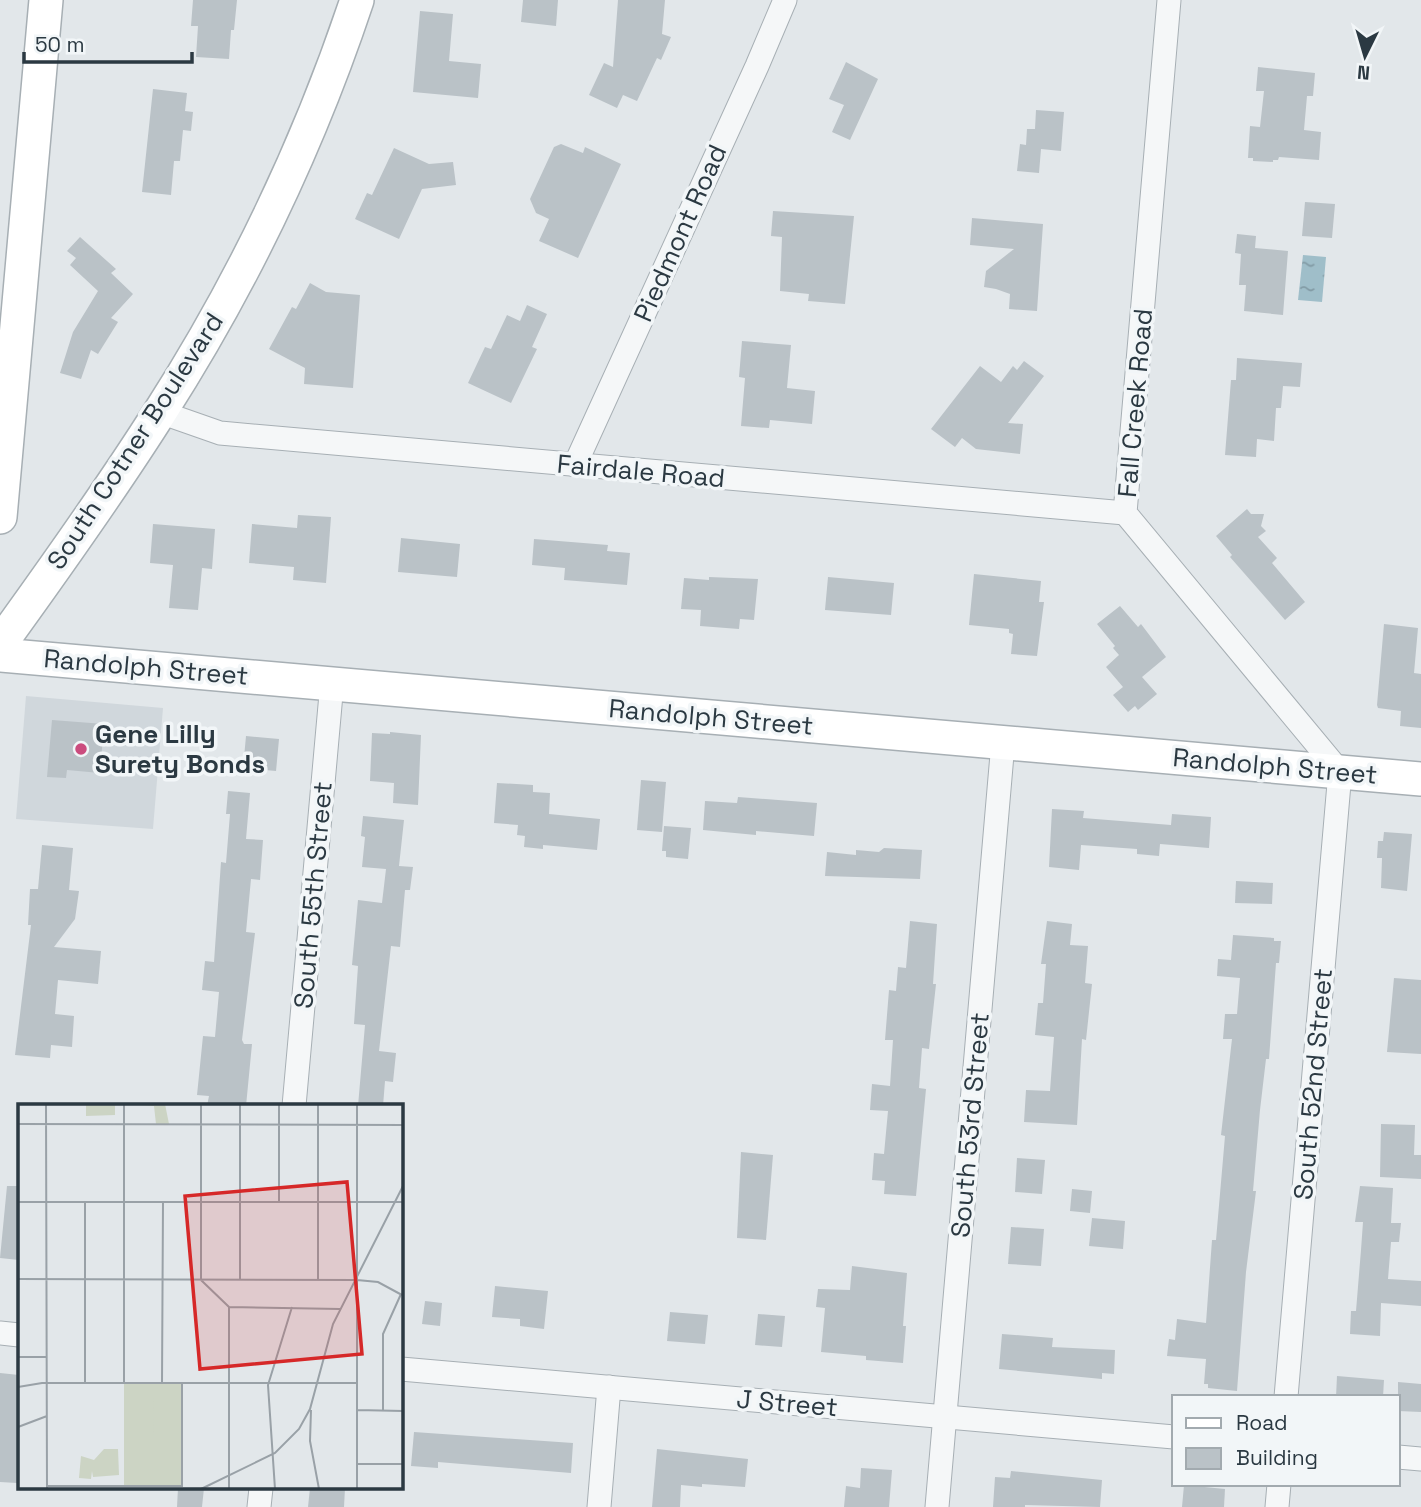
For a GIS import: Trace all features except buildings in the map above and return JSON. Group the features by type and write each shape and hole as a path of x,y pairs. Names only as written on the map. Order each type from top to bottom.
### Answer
{"main road":[{"path":"0,517 46,0"},
{"name":"South Cotner Boulevard","path":"0,644 160,412 230,290 277,198 317,106 357,0"},
{"name":"Randolph Street","path":"0,655 1421,779"}],"street":[{"name":"Piedmont Road","path":"575,465 785,0"},
{"name":"Fall Creek Road","path":"1170,0 1125,513 1340,772"},
{"name":"Fairdale Road","path":"160,412 220,433 1125,513"},
{"name":"South 55th Street","path":"294,1104 332,683"},
{"name":"South 53rd Street","path":"937,1507 1003,743"},
{"name":"South 52nd Street","path":"1286,1395 1340,772"},
{"path":"0,1334 18,1335"},
{"name":"J Street","path":"402,1369 1172,1437"},
{"path":"598,1507 609,1387"},
{"path":"1400,1457 1421,1459"},
{"path":"1277,1507 1279,1486"}],"shaded area":[{"path":"26,696 163,708 153,829 16,819"}],"water":[{"path":"1303,255 1326,257 1322,302 1298,300"}],"place":[{"name":"Gene Lilly Surety Bonds","path":"81,749"}]}
